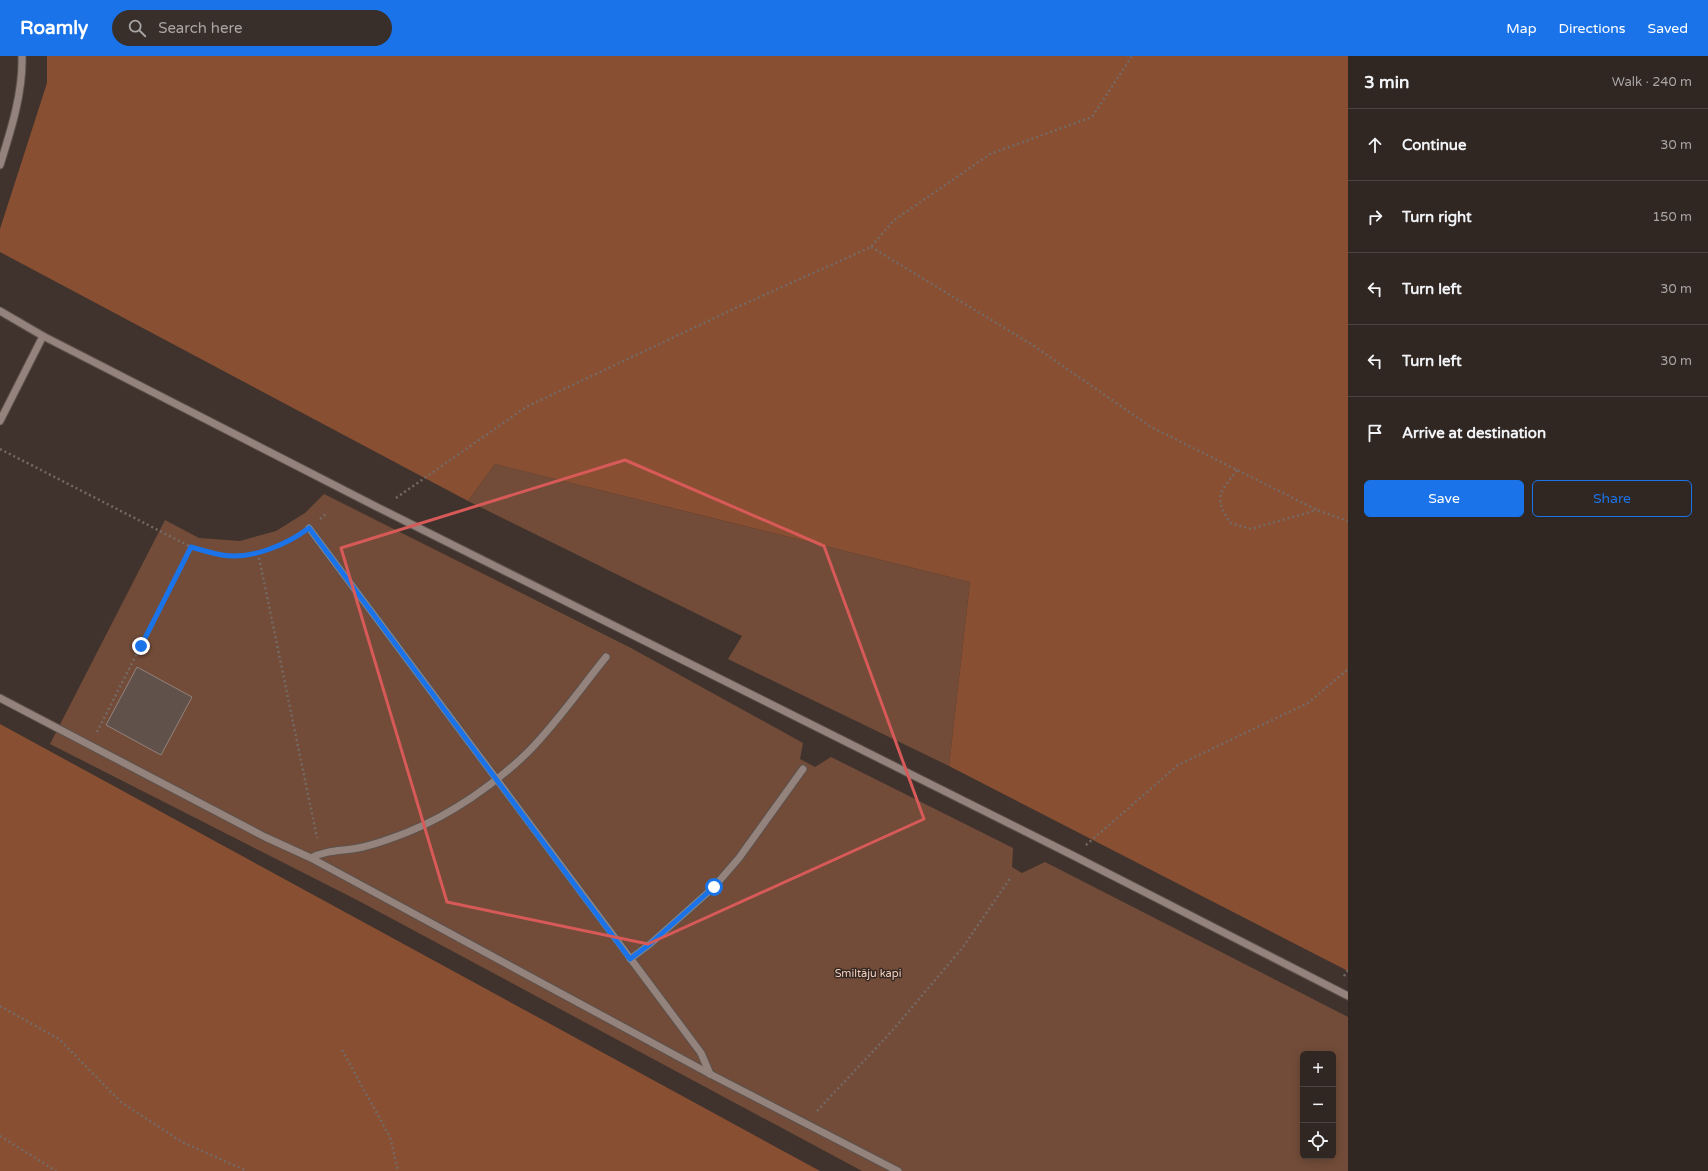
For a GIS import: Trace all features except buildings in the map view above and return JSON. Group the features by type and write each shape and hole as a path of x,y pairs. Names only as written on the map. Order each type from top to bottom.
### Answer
{"street":[{"path":"0,165 11,130 23,72 22,56"},
{"path":"0,311 43,336 380,509 1074,856 1348,996"},
{"path":"0,421 43,336"},
{"path":"309,528 701,1053 710,1074"},
{"path":"311,858 320,853 360,848 408,832 443,816 475,796 526,754 565,710 606,657"},
{"path":"0,698 265,837 311,858 710,1074 898,1171"},
{"path":"630,959 650,944 694,905 729,870 803,769"}],"path":[{"path":"380,509 526,406 870,247 894,221 990,154 1092,117 1132,56"},
{"path":"870,247 1031,344 1150,427 1317,510 1348,522"},
{"path":"0,450 191,547 222,555 258,553 277,547 296,538 327,513"},
{"path":"1237,470 1220,493 1221,509 1230,522 1251,529 1317,510"},
{"path":"91,745 191,547"},
{"path":"258,553 320,853"},
{"path":"1074,856 1178,765 1308,703 1348,669"},
{"path":"806,1124 892,1030 963,947 1011,877"},
{"path":"0,1006 59,1039 121,1102 182,1142 247,1171"},
{"path":"342,1050 390,1137 398,1171"},
{"path":"0,1136 56,1171"}],"highlighted area":[{"path":"625,460 824,546 924,819 648,944 447,902 341,548"}],"green space":[{"path":"495,464 970,582 949,766 728,659 742,636 468,501"},
{"name":"Smiltāju kapi","path":"324,494 631,648 803,743 800,759 815,767 831,757 1013,848 1012,867 1022,873 1045,862 1348,1017 1348,1171 862,1171 357,900 50,744 165,520 199,538 240,541 276,531 305,513"}],"shaded area":[{"path":"47,56 1348,56 1348,971 949,766 970,582 495,464 468,501 0,252 0,229 47,83"},
{"path":"0,724 820,1171 0,1171"}],"route":[{"path":"141,646 191,547 222,555 258,553 277,547 296,538 309,528 497,778 630,959 650,944 714,887"}]}
